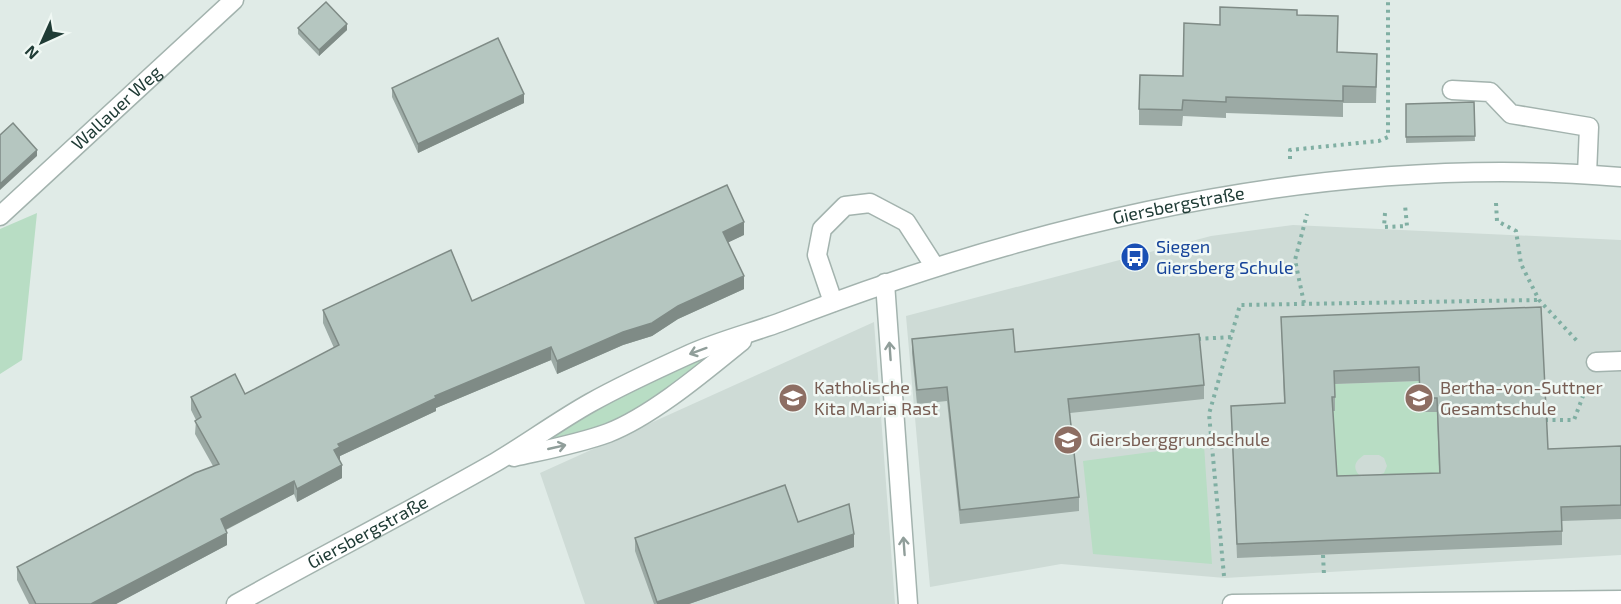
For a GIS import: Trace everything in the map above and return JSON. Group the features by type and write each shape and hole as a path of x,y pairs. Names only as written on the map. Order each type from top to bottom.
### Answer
{"street":[{"name":"Wallauer Weg","path":"0,216 234,0"},
{"path":"1452,90 1490,92 1511,114 1589,127 1587,174"},
{"name":"Giersbergstraße","path":"245,602 500,459 590,403 693,353 885,283 936,267 1043,235 1138,212 1281,188 1398,176 1460,173 1587,174 1621,177"},
{"path":"832,302 817,255 822,229 845,206 870,203 906,222 936,267"},
{"path":"885,283 908,604"},
{"name":"Giersbergstraße","path":"500,459 561,447 610,432 652,409 753,332"},
{"path":"1596,362 1621,361"},
{"path":"1232,604 1621,600"}],"path":[{"path":"1290,150 1358,144 1388,138 1388,0"},
{"path":"1496,203 1497,221 1516,231 1521,264 1539,300 1596,362 1574,420 1545,420"},
{"path":"1385,213 1384,227 1407,226 1405,205"},
{"path":"1304,303 1295,260 1307,214"},
{"path":"1224,582 1209,414 1240,305 1539,300"},
{"path":"1198,339 1231,337"}],"shaded area":[{"path":"1293,225 1621,240 1621,555 1225,578 1061,564 930,587 906,316 1211,236"},
{"name":"Katholische Kita Maria Rast","path":"874,322 895,604 585,604 540,473"}],"green space":[{"path":"37,213 22,360 0,374 0,229"},
{"path":"753,332 610,432 500,459 590,403"},
{"path":"1419,381 1437,412 1440,487 1337,490 1332,411 1335,410 1334,384","holes":["1364,455 1379,455 1384,458 1387,466 1384,473 1361,477 1355,468 1358,460"]},
{"path":"1204,445 1212,564 1093,554 1083,461"}],"building":[{"path":"326,2 347,24 319,50 298,28"},
{"path":"1220,7 1297,10 1297,15 1338,16 1337,52 1377,54 1376,87 1343,86 1343,101 1226,97 1226,102 1183,100 1182,110 1139,109 1140,75 1183,76 1184,23 1220,25"},
{"path":"498,38 524,94 418,144 392,88"},
{"path":"1474,102 1475,136 1406,137 1406,104"},
{"path":"13,123 37,150 0,184 0,135"},
{"path":"727,185 744,222 723,232 744,276 678,306 652,323 623,332 557,361 551,347 435,396 436,398 338,444 340,447 334,450 342,465 297,489 294,481 221,519 227,533 91,604 36,604 17,567 195,473 219,464 195,421 201,417 191,397 235,374 245,394 339,345 323,310 451,250 472,301"},
{"path":"1541,307 1548,449 1621,446 1621,505 1561,507 1562,531 1237,544 1231,406 1285,403 1281,317","holes":["1419,367 1420,398 1437,398 1440,473 1337,476 1332,397 1335,397 1334,371"]},
{"path":"1013,329 1015,352 1199,334 1204,385 1068,399 1079,497 960,510 947,387 917,390 912,339"},
{"path":"785,485 798,522 849,504 854,534 657,602 635,538"}],"place":[{"name":"Siegen Giersberg Schule","path":"1135,257"},
{"name":"Katholische Kita Maria Rast","path":"793,398"},
{"name":"Bertha-von-Suttner Gesamtschule","path":"1419,398"},
{"name":"Giersberggrundschule","path":"1068,440"}]}
